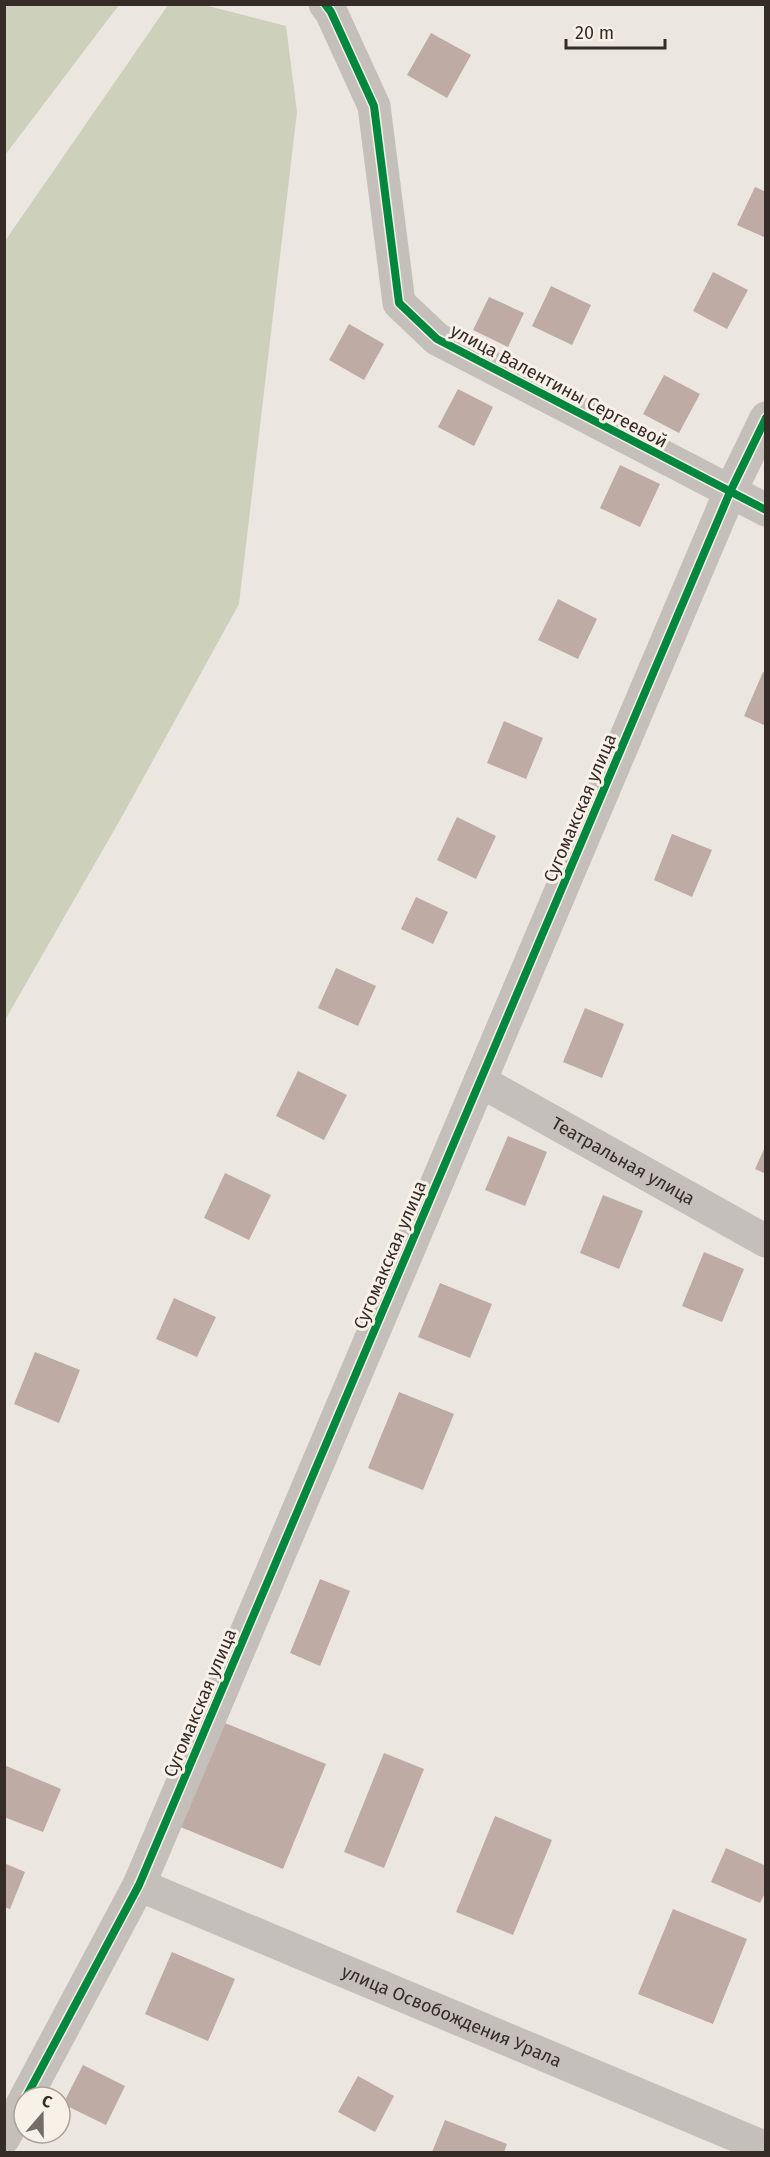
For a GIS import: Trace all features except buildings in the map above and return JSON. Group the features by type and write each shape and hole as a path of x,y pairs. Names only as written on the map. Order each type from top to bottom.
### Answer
{"street":[{"name":"улица Валентины Сергеевой","path":"325,4 331,12 374,106 399,303 437,339 765,510"},
{"name":"Сугомакская улица","path":"32,2085 139,1885 730,492 765,418"},
{"name":"Театральная улица","path":"480,1081 765,1241"},
{"name":"улица Освобождения Урала","path":"139,1885 765,2148"},
{"path":"4,2138 12,2124"}],"green space":[{"path":"4,5 119,5 5,155"},
{"path":"168,5 204,5 286,26 297,112 239,604 124,813 5,1020 5,241"}],"cycle path":[{"path":"325,4 331,12 374,106 399,303 437,339 766,510"},
{"path":"32,2085 139,1885 730,492 766,418"}]}
